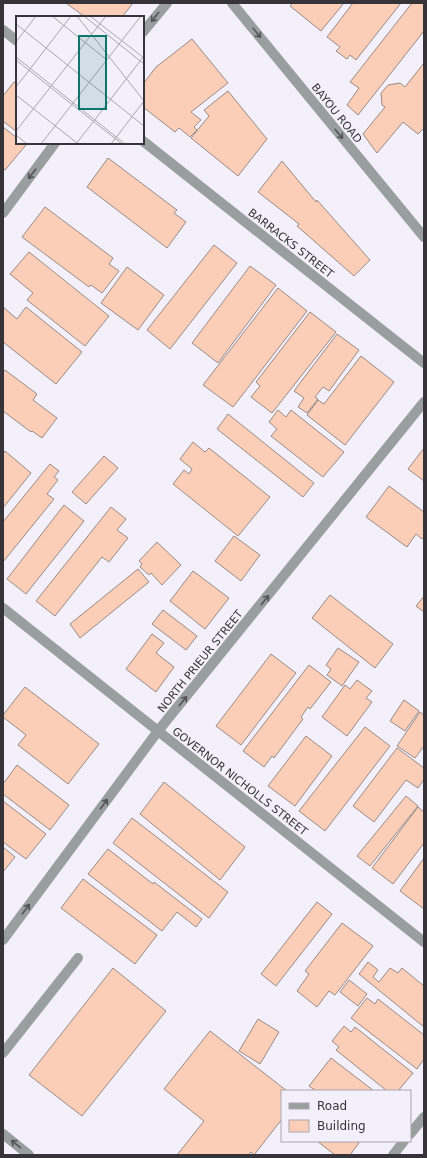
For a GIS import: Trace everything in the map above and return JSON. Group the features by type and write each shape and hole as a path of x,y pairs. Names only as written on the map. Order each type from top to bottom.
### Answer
{"street":[{"path":"144,31 167,3"},
{"name":"BAYOU ROAD","path":"232,3 424,237"},
{"path":"3,30 16,40"},
{"name":"BARRACKS STREET","path":"144,142 424,363"},
{"path":"3,213 54,144"},
{"name":"NORTH PRIEUR STREET","path":"3,940 158,732 424,402"},
{"name":"GOVERNOR NICHOLLS STREET","path":"3,608 424,942"},
{"path":"3,1053 78,958"},
{"path":"411,1133 424,1117"},
{"path":"3,1134 29,1155"},
{"path":"393,1155 403,1142"}],"building":[{"path":"66,3 133,3 123,16 84,16"},
{"path":"293,3 344,3 321,31 290,6"},
{"path":"353,3 401,3 356,60 350,55 347,59 336,51 340,47 327,37"},
{"path":"412,3 424,3 424,31 358,115 347,105 359,88 350,82"},
{"path":"192,39 228,83 191,112 201,120 194,127 197,130 190,137 179,128 175,132 144,108 144,83 156,67"},
{"path":"424,63 424,128 418,134 403,122 377,153 363,134 385,107 382,105 381,93 388,85 400,83 405,87"},
{"path":"14,82 16,83 16,131 3,121 3,96"},
{"path":"228,91 267,139 238,176 191,138 209,116 204,110"},
{"path":"3,127 16,137 16,144 26,145 5,170 3,169"},
{"path":"108,158 177,210 174,213 186,222 167,248 87,187"},
{"path":"282,161 316,202 317,200 370,260 354,276 297,226 299,224 258,192"},
{"path":"45,207 113,258 109,264 119,271 102,293 91,285 89,287 22,237"},
{"path":"214,245 237,263 170,349 147,330"},
{"path":"29,252 109,316 85,346 27,300 33,293 10,274"},
{"path":"250,266 276,285 218,363 192,343"},
{"path":"127,267 164,295 138,330 101,303"},
{"path":"278,288 307,311 233,407 203,385"},
{"path":"3,307 17,319 26,307 82,352 56,384 3,342"},
{"path":"310,312 336,332 272,413 251,397 260,386 256,382"},
{"path":"337,334 359,350 329,391 323,387 315,397 318,399 307,413 298,407 304,398 294,391"},
{"path":"361,356 394,382 345,445 307,415 318,400 324,404"},
{"path":"5,370 37,394 33,400 57,418 42,438 32,431 31,432 3,411 3,373"},
{"path":"278,410 286,417 291,410 344,452 323,477 271,436 277,429 269,422"},
{"path":"228,414 314,483 303,497 217,429"},
{"path":"193,442 205,452 209,448 270,497 238,536 173,484 184,470 189,474 192,469 180,459"},
{"path":"424,448 424,481 408,469"},
{"path":"5,451 31,473 3,508 3,454"},
{"path":"104,456 118,468 86,504 72,492"},
{"path":"50,464 59,471 54,477 58,480 47,494 54,499 3,562 3,522"},
{"path":"389,486 424,512 424,537 422,539 416,534 407,547 366,517"},
{"path":"64,505 84,521 26,594 7,579"},
{"path":"111,507 126,519 117,530 128,538 109,562 102,557 55,616 36,601"},
{"path":"234,536 260,555 241,581 215,561"},
{"path":"157,542 181,565 162,585 151,573 149,575 140,567 142,564 139,561"},
{"path":"138,569 149,582 80,638 70,624"},
{"path":"193,571 229,598 205,629 170,601"},
{"path":"330,595 393,644 375,668 312,618"},
{"path":"424,596 424,612 416,606"},
{"path":"163,610 197,636 186,650 152,624"},
{"path":"152,634 164,643 156,653 174,667 156,692 126,669"},
{"path":"338,648 359,662 342,686 327,675 331,669 326,665"},
{"path":"271,654 296,673 241,745 216,726"},
{"path":"309,665 331,682 310,709 308,707 301,717 303,719 274,758 272,756 264,767 243,751"},
{"path":"357,680 372,691 366,698 372,702 347,736 322,717 345,685 350,689"},
{"path":"25,687 99,744 68,784 18,745 26,735 3,717"},
{"path":"404,700 419,711 405,731 390,721"},
{"path":"420,712 424,715 424,746 415,758 397,746"},
{"path":"365,727 390,746 325,831 299,811"},
{"path":"306,736 332,756 295,806 268,786"},
{"path":"397,748 424,768 424,779 418,788 406,780 374,822 353,806"},
{"path":"17,765 69,805 50,830 3,794 3,784"},
{"path":"164,782 245,847 220,880 140,814"},
{"path":"406,796 418,806 370,866 357,856"},
{"path":"3,801 46,834 26,859 3,842"},
{"path":"418,807 424,812 424,843 393,884 372,868"},
{"path":"132,818 228,892 209,918 113,843"},
{"path":"3,847 15,857 3,872"},
{"path":"108,849 202,919 196,927 177,912 162,931 88,874"},
{"path":"424,858 424,909 400,891"},
{"path":"83,879 157,935 135,964 61,908"},
{"path":"317,902 332,914 276,986 261,974"},
{"path":"342,923 373,946 335,995 329,991 317,1007 297,991 309,974 305,971"},
{"path":"368,962 378,970 373,977 379,982 390,968 398,973 402,968 424,986 424,1027 359,974"},
{"path":"113,968 166,1011 82,1116 29,1075"},
{"path":"349,980 367,994 358,1006 340,992"},
{"path":"367,998 375,1004 378,999 424,1035 424,1059 417,1069 351,1018"},
{"path":"258,1019 279,1032 260,1064 239,1051"},
{"path":"344,1026 351,1032 355,1027 413,1073 399,1090 386,1090 336,1050 339,1047 332,1041"},
{"path":"210,1031 286,1090 281,1090 281,1120 254,1155 251,1152 248,1155 177,1155 204,1121 164,1089"},
{"path":"331,1058 373,1090 315,1090 309,1086"},
{"path":"318,1142 359,1143 350,1155 335,1155"}]}
